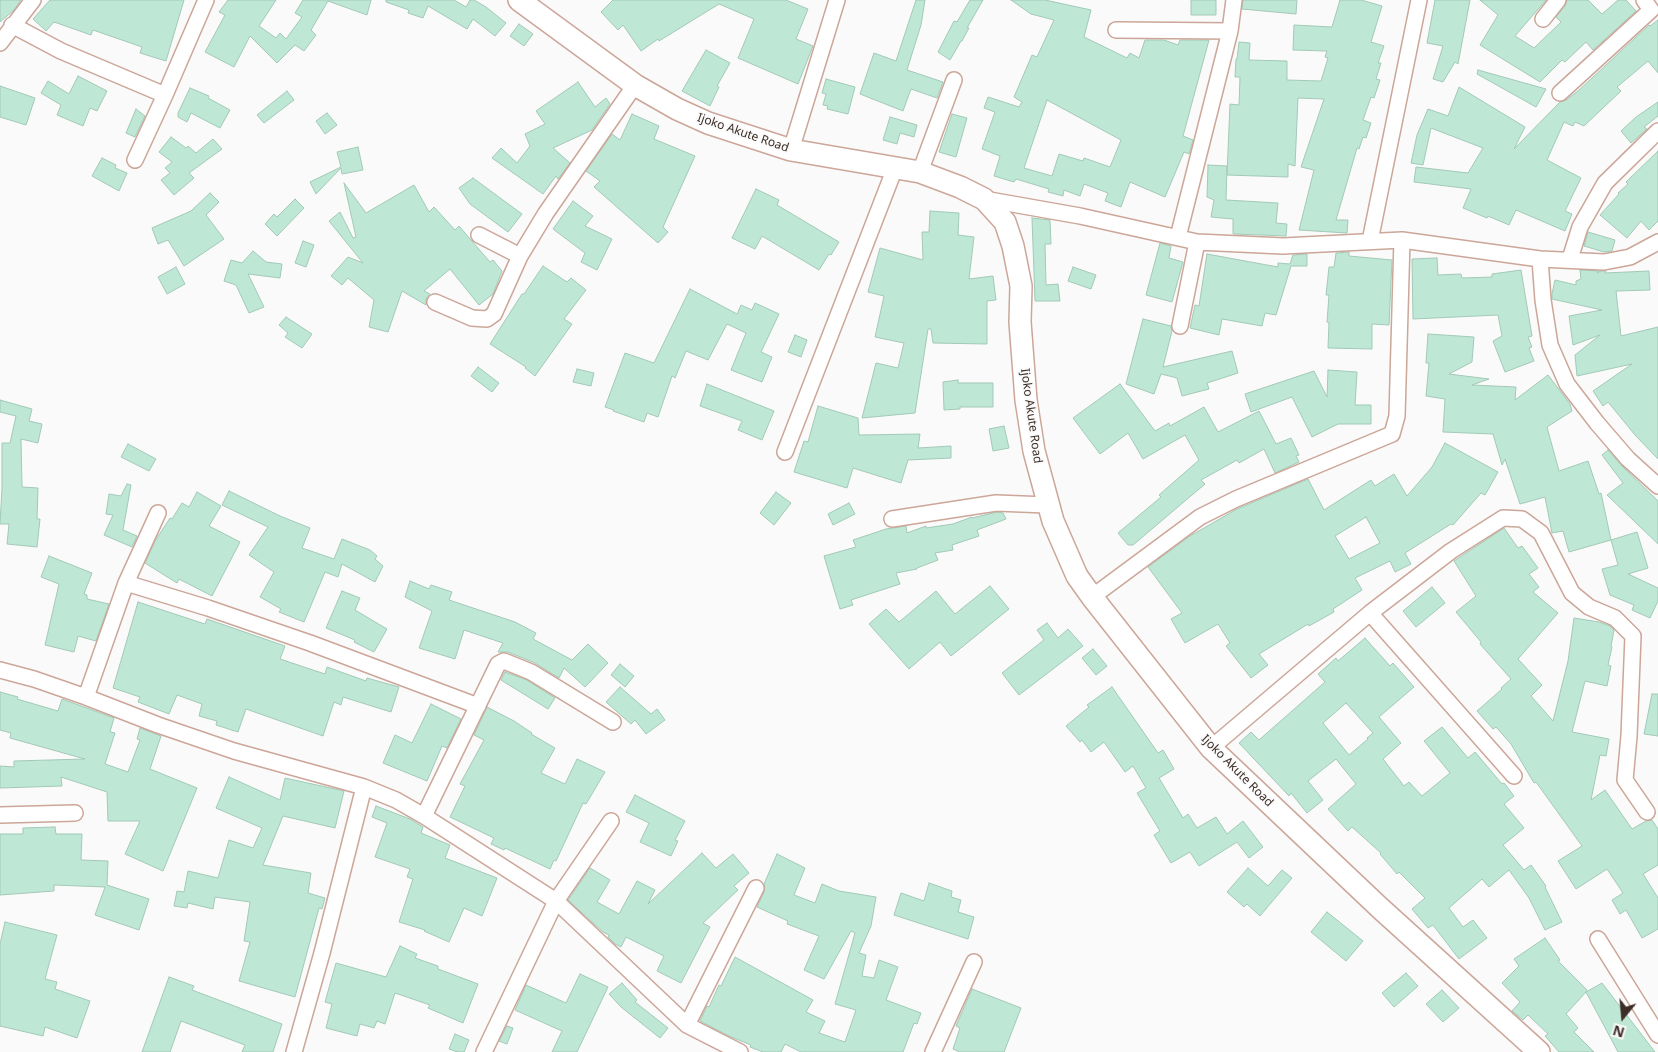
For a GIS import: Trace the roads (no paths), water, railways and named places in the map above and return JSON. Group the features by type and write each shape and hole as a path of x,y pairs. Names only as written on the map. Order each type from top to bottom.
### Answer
{"main road":[{"name":"Ijoko Akute Road","path":"519,0 635,85 677,109 708,123 791,150 920,172 960,186 984,199 1004,222 1013,246 1021,286 1020,322 1026,400 1034,451 1047,505 1077,576 1210,748 1380,908 1539,1052"}],"street":[{"path":"0,43 33,0"},
{"path":"135,160 206,0"},
{"path":"791,150 837,0"},
{"path":"1178,237 1230,31 1234,0"},
{"path":"1370,241 1419,0"},
{"path":"1542,19 1558,0"},
{"path":"1560,93 1651,10 1644,0"},
{"path":"12,25 61,51 165,95"},
{"path":"1116,30 1230,31"},
{"path":"920,172 954,80"},
{"path":"435,302 472,318 487,319 494,314 520,256 546,213 635,85"},
{"path":"1570,259 1580,228 1605,183 1658,131"},
{"path":"785,452 895,168"},
{"path":"984,199 1080,216 1198,242 1283,246 1402,240 1540,259 1604,262 1630,257 1658,242"},
{"path":"479,235 520,256"},
{"path":"1092,597 1200,517 1392,434 1397,416 1402,240"},
{"path":"1180,326 1198,242"},
{"path":"1540,259 1543,300 1550,345 1567,384 1628,459 1658,486"},
{"path":"892,519 996,503 1047,505"},
{"path":"86,697 126,583 158,512"},
{"path":"1210,748 1370,613 1451,551 1503,518 1522,519 1541,533 1572,593 1589,607 1615,618 1633,636 1625,780 1647,812"},
{"path":"126,583 208,608 310,643 478,706"},
{"path":"1370,613 1514,776"},
{"path":"424,816 498,664 504,660 531,672 613,722"},
{"path":"0,670 34,679 158,725 234,750 364,787 396,800 556,901 687,1025 740,1052"},
{"path":"294,1052 322,953 364,787"},
{"path":"0,815 75,814"},
{"path":"484,1052 556,901 611,821"},
{"path":"687,1025 756,888"},
{"path":"1598,939 1658,1035"},
{"path":"933,1052 974,962"}]}
